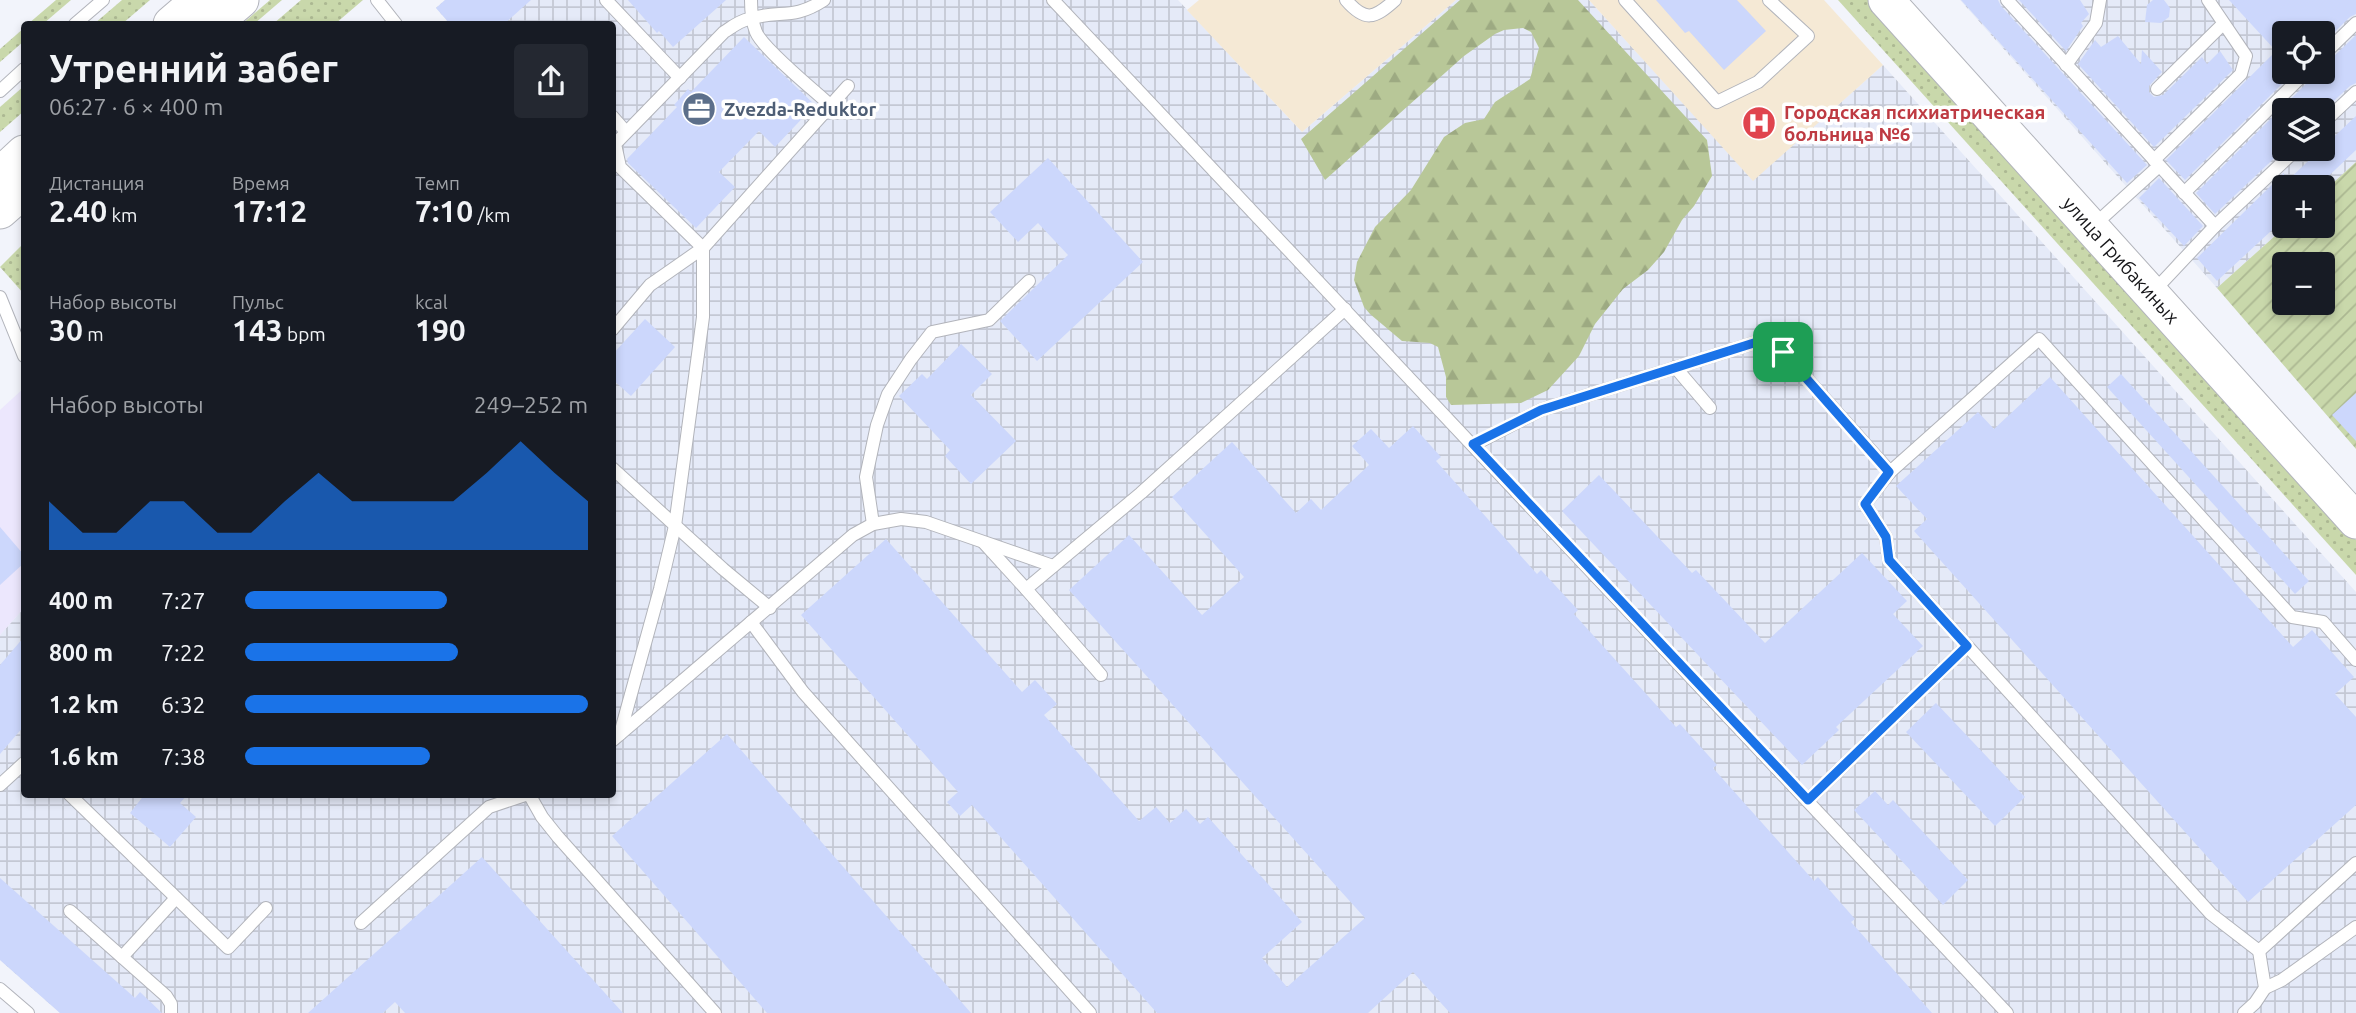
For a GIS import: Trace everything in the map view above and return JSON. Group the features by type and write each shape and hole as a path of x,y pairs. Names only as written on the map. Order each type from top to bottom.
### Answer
{"street":[{"path":"174,21 199,0"},
{"path":"216,21 241,0"},
{"name":"улица Грибакиных","path":"1886,0 2356,521"},
{"path":"0,175 21,156"},
{"path":"0,211 21,193"}],"lane":[{"path":"78,21 103,0"},
{"path":"377,0 394,21"},
{"path":"606,0 680,78"},
{"path":"751,0 757,35 766,47 830,105"},
{"path":"616,143 724,32 752,18 809,10 824,0"},
{"path":"1053,0 2007,1013"},
{"path":"1346,0 1356,11 1367,17 1381,13 1395,0"},
{"path":"1625,0 1717,102 1758,82 1808,36 1769,0"},
{"path":"2007,0 2215,226"},
{"path":"2066,65 2096,23 2100,0"},
{"path":"2091,227 2241,74 2246,56 2208,0"},
{"path":"2335,43 2356,23"},
{"path":"2157,89 2223,24"},
{"path":"0,91 21,72"},
{"path":"2183,193 2294,84"},
{"path":"616,325 650,285 703,248 848,86"},
{"path":"2335,112 2356,92"},
{"path":"616,121 626,132"},
{"path":"616,149 620,167 703,248 703,317 675,526 660,589 616,738"},
{"path":"2151,293 2215,226 2284,161"},
{"path":"873,524 866,477 877,425 888,394 932,332 989,320 1029,281"},
{"path":"0,297 21,349"},
{"path":"1026,589 1141,493 1345,309"},
{"path":"2264,988 2259,951 2211,914 1889,560 1886,537 1865,504 1889,472 2039,339 2292,617 2323,622 2356,660"},
{"path":"1473,444 1541,410 1757,342 1783,352 1889,472"},
{"path":"1675,367 1710,408"},
{"path":"616,472 770,608"},
{"path":"616,738 853,535 873,524 901,519 926,522 1053,566"},
{"path":"983,542 1101,675"},
{"path":"751,622 803,692 1090,1013"},
{"path":"1808,800 1967,646"},
{"path":"0,785 21,766"},
{"path":"73,798 228,948 266,908"},
{"path":"361,923 489,807 516,798"},
{"path":"530,798 558,837 715,1013"},
{"path":"2259,951 2356,863"},
{"path":"122,957 176,898"},
{"path":"70,911 166,996 171,1004 170,1013"},
{"path":"2244,1013 2255,1003 2264,988 2281,980 2356,927"},
{"path":"0,989 28,1013"}],"shaded area":[{"path":"445,0 1178,0 1302,132 1456,0 1589,0 1753,180 1883,65 2356,592 2356,1013 60,1013 0,960 0,635 21,611 21,798 616,798 616,21 447,21 436,8"},
{"path":"1199,0 1456,0 1302,132 1187,10"},
{"name":"Городская психиатрическая больница №6","path":"1589,0 1824,0 1883,65 1753,181"},
{"path":"1960,0 2356,0 2356,162 2335,181 2335,175 2272,175 2273,238 2217,288"},
{"path":"21,391 21,611 0,635 0,410"}],"green space":[{"path":"56,0 71,0 46,21 32,21"},
{"path":"122,0 150,0 126,21 98,21"},
{"path":"270,0 282,0 258,21 246,21"},
{"path":"301,0 363,0 338,21 276,21"},
{"path":"1460,0 1578,0 1707,140 1712,176 1664,252 1648,270 1623,289 1595,324 1579,356 1548,390 1521,403 1451,405 1446,397 1446,377 1438,347 1430,343 1402,341 1364,307 1354,280 1357,262 1375,227 1411,190 1444,137 1465,123 1484,119 1495,102 1530,79 1539,48 1531,32 1523,28 1504,30 1464,56 1325,180 1301,139"},
{"path":"1838,0 1868,0 2356,540 2356,575"},
{"path":"21,31 21,44 0,62 0,49"},
{"path":"21,89 21,114 0,132 0,107"},
{"path":"2356,162 2356,449 2217,288 2273,238 2335,238 2335,181"},
{"path":"21,246 21,291 0,267"}],"building":[{"path":"445,0 531,0 507,21 447,21 436,8"},
{"path":"628,0 726,0 673,47"},
{"path":"1656,0 1737,0 1766,31 1724,70 1689,31 1685,33"},
{"path":"1961,0 1998,0 2147,165 2127,183"},
{"path":"2019,0 2080,0 2089,14 2066,51"},
{"path":"2153,0 2164,0 2170,8 2169,17 2161,23 2145,22 2147,5"},
{"path":"2229,0 2356,0 2356,14 2335,31 2335,21 2272,21 2272,47"},
{"path":"2356,35 2356,83 2335,100 2292,98 2306,84 2335,84 2335,55"},
{"path":"2118,36 2141,64 2142,50 2162,72 2149,86 2149,92 2154,97 2163,95 2202,57 2207,64 2220,51 2233,70 2154,147 2078,64 2095,40 2101,47"},
{"path":"744,37 815,105 775,147 759,131 719,172 735,187 696,228 628,163 627,159 677,107 674,105 688,89 691,92"},
{"path":"2272,55 2272,84 2282,84 2185,180 2166,160"},
{"path":"2356,116 2356,150 2330,175 2294,175 2308,161 2335,161 2335,136"},
{"path":"2272,118 2272,160 2215,214 2196,193"},
{"path":"1048,158 1143,262 1037,361 1000,321 1068,255 1038,223 1018,242 990,212"},
{"path":"2159,178 2203,226 2184,246 2139,198"},
{"path":"2272,185 2272,230 2217,281 2197,258"},
{"path":"645,319 675,347 631,396 616,383 616,351"},
{"path":"961,344 992,374 971,395 1016,441 971,484 945,456 950,450 899,396 922,374 927,379"},
{"path":"2121,374 2309,581 2295,594 2107,387"},
{"path":"2050,377 2293,647 2312,630 2354,677 2335,694 2356,717 2356,805 2248,902 1914,531 1927,519 1896,486 1978,412 1994,429"},
{"path":"2356,393 2356,441 2332,415"},
{"path":"1413,426 1441,457 1436,461 1537,574 1541,570 1578,610 1574,614 1676,727 1680,724 1717,765 1713,768 1814,881 1818,877 1855,919 1851,922 1932,1013 1450,1013 1413,972 1368,1013 1157,1013 972,805 960,816 947,802 958,792 801,615 886,539 1022,692 1035,680 1057,704 1044,715 1139,821 1156,807 1170,823 1186,809 1200,824 1208,817 1302,922 1262,958 1287,987 1365,918 1069,590 1129,535 1202,615 1244,577 1172,497 1232,442 1296,513 1311,499 1321,510 1369,465 1352,446 1371,429 1389,448"},
{"path":"1599,475 1692,573 1696,570 1765,643 1862,553 1907,601 1893,614 1923,646 1836,727 1839,730 1802,765 1562,511"},
{"path":"0,527 21,552 21,566 0,585"},
{"path":"21,640 21,730 0,754 0,665"},
{"path":"1936,703 2025,797 1995,826 1906,732"},
{"path":"727,734 971,1013 767,1013 612,836"},
{"path":"1875,791 1888,805 1893,800 1968,880 1943,905 1854,810"},
{"path":"142,798 184,798 180,803 196,817 170,847 130,813"},
{"path":"482,857 623,1013 405,1013 395,1002 383,1013 308,1013"},
{"path":"0,878 135,998 140,992 162,1013 60,1013 0,960"}],"place":[{"name":"Zvezda-Reduktor","path":"699,109"},
{"name":"Городская психиатрическая больница №6","path":"1759,123"}],"route":[{"path":"1757,342 1783,352 1889,472 1865,504 1886,537 1889,560 1967,646 1808,800 1473,444 1541,410 1744,345 1757,342"}]}
